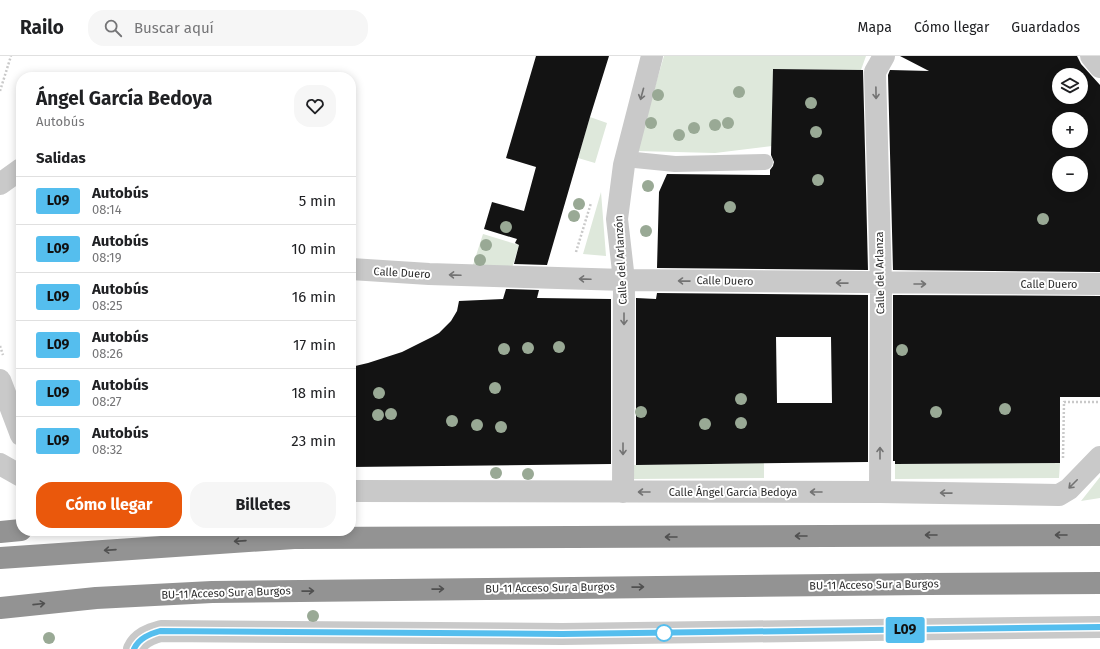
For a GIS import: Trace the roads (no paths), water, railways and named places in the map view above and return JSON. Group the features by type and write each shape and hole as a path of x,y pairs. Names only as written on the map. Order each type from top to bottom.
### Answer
{"highway":[{"path":"356,523 531,537"},
{"path":"0,532 16,530"},
{"path":"0,558 294,538 1100,535"},
{"name":"BU-11 Acceso Sur a Burgos","path":"0,608 96,598 212,592 1100,583"}],"street":[{"name":"Calle del Arlanzón","path":"623,492 624,280 617,219 625,159 652,56"},
{"name":"Calle del Arlanza","path":"880,492 881,283 875,72 884,56"},
{"path":"1091,56 1100,67"},
{"path":"0,184 16,173"},
{"name":"Calle Duero","path":"356,270 624,280 1100,284"},
{"path":"0,380 16,422"},
{"name":"Calle Ángel García Bedoya","path":"356,492 880,492 1059,495 1069,489 1100,457"},
{"path":"0,464 16,473"},
{"path":"134,649 135,646 147,635 160,631 386,641 737,641 1100,627"}],"lane":[{"path":"625,159 675,164 765,162"}]}
